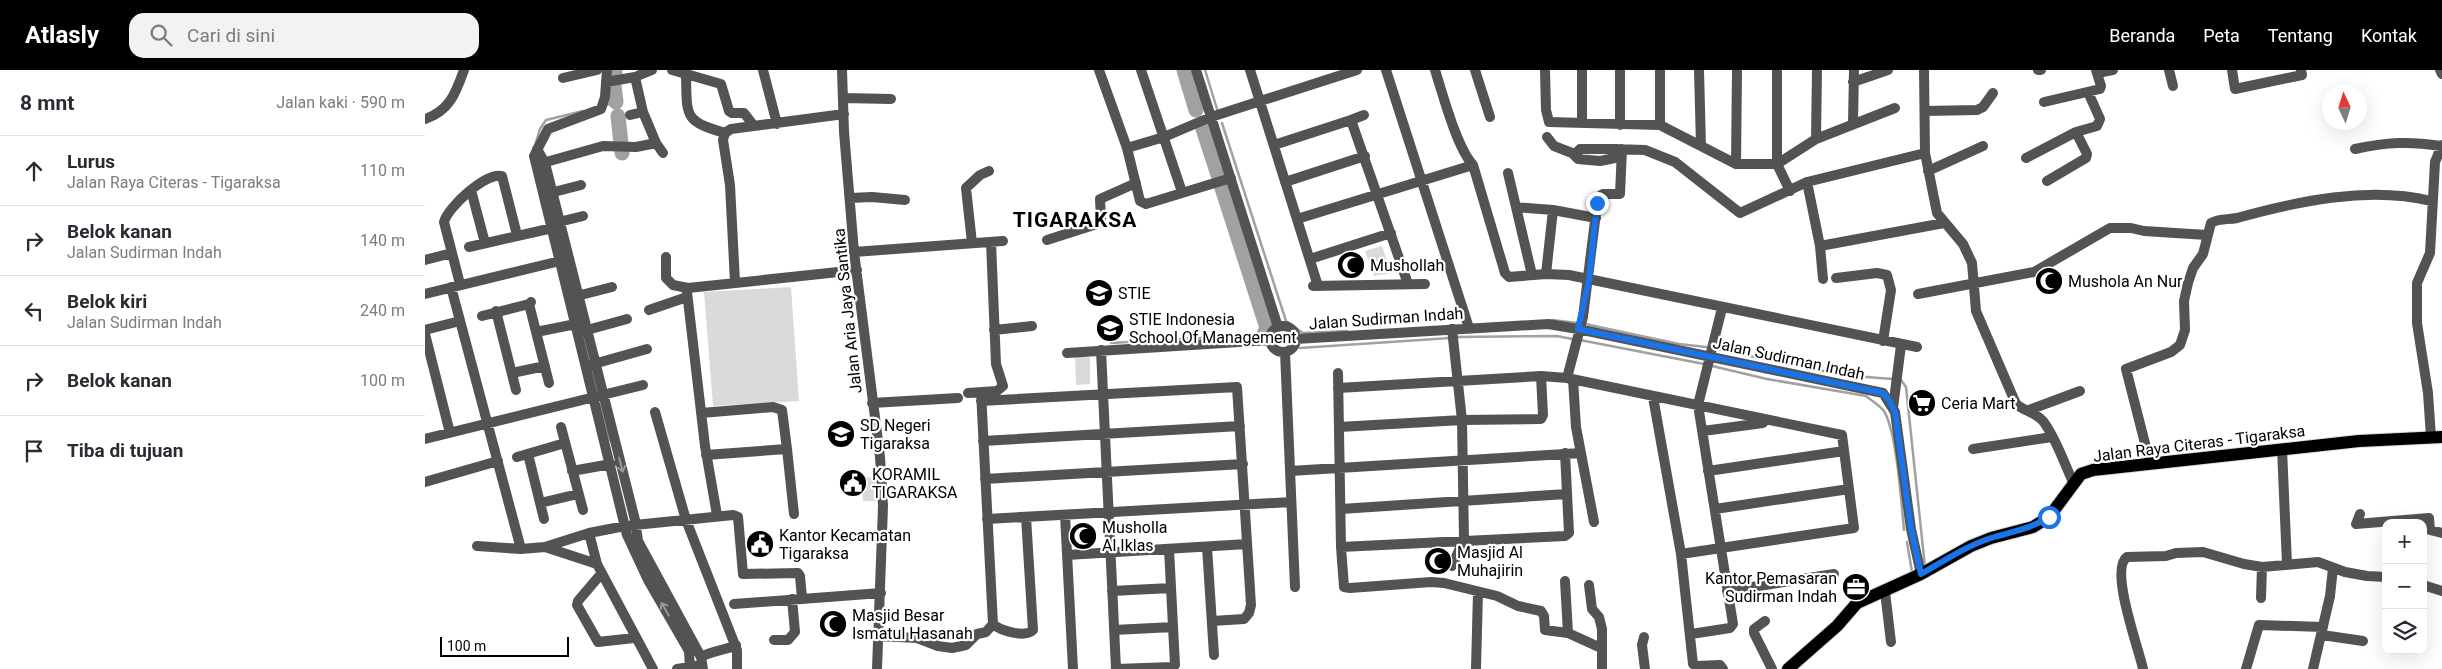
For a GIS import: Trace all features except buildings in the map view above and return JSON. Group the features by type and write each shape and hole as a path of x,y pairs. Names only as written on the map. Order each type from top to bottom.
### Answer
{"main road":[{"name":"Jalan Raya Citeras - Tigaraksa","path":"1788,669 1837,626 1857,603 1885,592 1921,574 1971,546 1991,538 2033,527 2049,517 2073,482 2081,474 2093,470 2281,449 2384,439 2436,437"}],"street":[{"path":"425,119 445,108 454,97 464,70"},
{"path":"563,78 597,70"},
{"path":"580,329 577,296 547,194 537,149 548,129 601,109 607,70"},
{"path":"606,82 635,77 652,70"},
{"path":"672,70 686,76 721,84 729,111 744,113 754,126"},
{"path":"763,70 777,124"},
{"name":"Jalan Aria Jaya Santika","path":"842,70 854,252 871,375 872,404 880,457 883,506 877,669"},
{"path":"1099,70 1127,148 1140,200 1146,204 1231,178"},
{"path":"1141,70 1181,192"},
{"path":"1197,70 1278,327"},
{"path":"1250,70 1310,259 1315,286 1425,284"},
{"path":"1127,148 1164,137 1211,116 1357,70"},
{"path":"1386,70 1469,328"},
{"path":"1435,70 1460,143 1467,159 1473,165 1505,274 1512,278 1546,274 1589,280 1917,347"},
{"path":"1475,70 1490,117"},
{"path":"1545,70 1548,120 1554,123 1660,124 1736,164 1777,164 1817,139 1895,108"},
{"path":"1582,70 1582,123"},
{"path":"1620,70 1620,125"},
{"path":"1660,70 1660,124"},
{"path":"1699,70 1701,146"},
{"path":"1736,164 1737,70"},
{"path":"1777,70 1777,164 1790,191"},
{"path":"1817,70 1817,139"},
{"path":"1853,124 1854,70"},
{"path":"1853,82 1888,70"},
{"path":"1924,70 1925,153 1937,213 1963,244 1971,263 1976,311 2016,404 2029,410 2042,421 2073,482"},
{"path":"2044,102 2100,89 2101,86 2097,72 2113,70"},
{"path":"2169,70 2173,86"},
{"path":"2232,70 2235,89 2302,75 2301,70"},
{"path":"2267,70 2268,82"},
{"path":"2440,70 2442,74"},
{"path":"686,76 686,96 691,119 699,125 725,133"},
{"path":"635,77 643,112 656,143 663,154"},
{"path":"2026,158 2076,132 2097,126 2100,123 2088,92"},
{"path":"1925,111 1977,110 1983,107 1993,93"},
{"path":"843,98 891,99"},
{"path":"630,115 643,112"},
{"path":"735,282 730,185 723,140 725,133 731,129 844,114"},
{"path":"1274,145 1364,115"},
{"path":"1351,120 1379,194 1408,284"},
{"path":"2047,181 2086,158 2087,154 2076,132"},
{"path":"1547,137 1554,146 1577,159 1600,161 1615,158 1618,149"},
{"path":"2355,149 2386,142 2420,142 2442,146 2435,162 2431,201 2430,253 2417,283 2417,323 2436,437"},
{"path":"540,164 603,146 636,147 656,143"},
{"path":"1928,171 1983,146"},
{"path":"1618,149 1645,150 1675,162 1696,176 1737,212 1790,191 1807,182 1925,153"},
{"path":"1594,522 1575,418 1570,378 1589,280 1598,197 1603,194 1621,194 1618,149"},
{"path":"1285,182 1365,156"},
{"path":"1297,219 1473,165"},
{"path":"972,243 967,188 980,175 989,171"},
{"path":"1508,173 1532,275"},
{"path":"517,235 502,176 492,177 471,190 445,219 452,252 460,321 521,549"},
{"path":"1807,182 1820,246 1823,279"},
{"path":"1047,240 1097,224 1101,219 1100,199 1136,184"},
{"path":"547,194 581,185"},
{"path":"471,190 485,243"},
{"path":"2150,463 2126,369 2171,352 2180,345 2185,330 2184,301 2188,283 2193,268 2203,254 2211,223 2217,219 2230,220 2281,207 2358,195 2395,194 2431,201"},
{"path":"850,198 872,197 905,200"},
{"path":"1516,207 1553,210 1596,218"},
{"path":"1546,274 1553,210"},
{"path":"469,247 557,226 583,216"},
{"path":"1820,246 1944,223"},
{"path":"557,226 560,261 636,525 638,541 652,578 686,646 690,668"},
{"path":"1918,294 1957,285 1973,285 2034,272 2110,228 2131,228 2207,235"},
{"path":"1310,259 1391,233"},
{"path":"981,397 997,391 1003,386 996,364 991,242"},
{"path":"854,252 1003,242"},
{"path":"425,260 452,252"},
{"path":"666,257 666,278 673,285 688,292"},
{"path":"425,294 560,261"},
{"path":"649,310 688,292 735,282 857,270"},
{"path":"1836,278 1877,273 1887,275 1891,290 1883,341"},
{"path":"577,296 612,287"},
{"path":"688,292 706,455 717,515"},
{"path":"482,316 530,303 549,383"},
{"path":"1691,634 1730,628 1733,624 1719,548 1715,509 1698,405 1722,308"},
{"path":"496,311 516,390"},
{"path":"536,332 580,329 627,319"},
{"path":"450,433 425,332 460,321"},
{"name":"Jalan Sudirman Indah","path":"1296,339 1548,324 1711,356 1883,393 1893,408"},
{"path":"994,330 1032,326"},
{"path":"1278,327 1288,327 1294,332 1296,339 1294,346 1285,352 1274,349 1270,340 1270,336 1278,327"},
{"path":"1452,329 1462,420 1464,501 1464,539 1453,566"},
{"path":"1067,353 1270,340"},
{"path":"1901,345 1899,380 1893,408 1911,529 1921,574"},
{"path":"590,365 647,349"},
{"path":"1101,350 1116,669 1174,667 1176,663 1169,549"},
{"path":"1285,352 1295,587"},
{"path":"512,373 545,366"},
{"path":"1338,373 1341,547 1344,587 1438,582 1497,596 1518,606 1541,611 1544,616 1545,630 1568,633 1601,648"},
{"path":"1339,427 1462,420 1541,419 1543,415 1541,376"},
{"path":"1338,388 1541,376 1570,378 1771,422 1842,435 1854,528 1681,554"},
{"path":"425,439 643,386"},
{"path":"969,393 981,397 1103,394 1237,387 1251,605 1249,613 1244,619 1212,621"},
{"path":"2029,410 2080,391"},
{"path":"599,397 611,464 630,543 702,664"},
{"path":"878,636 917,638 938,646 952,648 966,645 977,634 986,632 993,624 981,397"},
{"path":"1653,397 1681,554 1694,666 1717,665 1723,669"},
{"path":"872,404 957,398"},
{"path":"701,414 779,408 785,417 794,514"},
{"path":"655,412 686,520 736,645 737,669"},
{"path":"1703,431 1771,422"},
{"path":"983,441 1240,426"},
{"path":"561,427 583,510"},
{"path":"1973,449 2052,438"},
{"path":"517,457 565,443"},
{"path":"706,455 787,449"},
{"path":"2281,449 2287,564"},
{"path":"1708,471 1844,451"},
{"path":"1341,547 1464,539 1565,536 1569,533 1565,453"},
{"path":"1290,471 1581,453"},
{"path":"528,454 544,519"},
{"path":"425,482 498,461"},
{"path":"573,471 611,464"},
{"path":"985,480 1243,464"},
{"path":"1715,509 1849,489"},
{"path":"540,503 578,494"},
{"path":"1341,509 1567,494"},
{"path":"987,519 1291,502"},
{"path":"477,546 521,549 545,547 589,533 625,526 733,514 738,517 743,574 798,573 800,576 795,632 787,640 774,640"},
{"path":"2360,514 2355,524 2429,518 2430,530 2442,533"},
{"path":"1065,515 1073,669"},
{"path":"993,624 999,629 1025,634 1033,630 1026,517"},
{"path":"589,533 599,569 634,638 653,669"},
{"path":"1067,555 1247,544"},
{"path":"545,547 599,569"},
{"path":"1207,547 1214,655"},
{"path":"2143,669 2121,585 2121,568 2123,560 2127,557 2166,556 2199,551 2262,566 2318,562 2333,568 2367,576 2382,577"},
{"path":"2261,598 2262,566"},
{"path":"2313,669 2333,568"},
{"path":"599,569 578,600 577,605 599,642 634,638"},
{"path":"1727,591 1834,574"},
{"path":"1565,581 1568,633"},
{"path":"1589,585 1592,609 1599,617 1603,629 1601,648 1602,669"},
{"path":"2427,586 2442,590"},
{"path":"1112,591 1171,588"},
{"path":"1476,669 1478,592"},
{"path":"1885,592 1891,642"},
{"path":"733,604 881,593"},
{"path":"1765,621 1754,629 1754,633 1772,669"},
{"path":"2246,669 2259,625 2322,631 2363,641"},
{"path":"1114,630 1173,628"},
{"path":"1644,637 1642,645 1645,669"},
{"path":"677,669 690,668 702,664 709,652 724,650 736,645"}],"shaded area":[{"path":"1382,246 1391,273 1374,276 1365,251"},
{"path":"791,287 799,401 713,406 704,292"},
{"path":"1075,357 1090,357 1090,384 1076,385"},
{"path":"876,477 876,501 863,501 862,478"}],"waterway":[{"path":"1184,70 1196,110"},
{"path":"1205,70 1217,109"},
{"path":"615,72 613,77 616,102"},
{"path":"606,105 616,102"},
{"path":"535,145 540,129 546,120 583,111"},
{"path":"618,116 622,153"},
{"path":"1222,123 1286,321 1303,333 1347,331"},
{"path":"1203,129 1218,175"},
{"path":"1221,185 1267,328 1264,334"},
{"path":"1552,320 1578,323"},
{"path":"1585,324 1679,344 1706,347"},
{"path":"1111,343 1264,334"},
{"path":"1458,337 1557,336 1572,339"},
{"path":"1300,348 1450,338"},
{"path":"1580,340 1704,364"},
{"path":"1717,349 1828,372 1895,379"},
{"path":"1712,366 1767,379 1866,396 1880,407 1884,411 1892,435 1898,468 1904,530"},
{"path":"591,368 597,390"},
{"path":"1901,380 1906,387 1925,567"},
{"path":"600,404 610,440"},
{"path":"1907,542 1912,572"}],"place":[{"name":"Mushollah","path":"1351,265"},
{"name":"Mushola An Nur","path":"2049,281"},
{"name":"STIE","path":"1099,293"},
{"name":"STIE Indonesia School Of Management","path":"1110,328"},
{"name":"Ceria Mart","path":"1922,403"},
{"name":"SD Negeri Tigaraksa","path":"841,434"},
{"name":"KORAMIL TIGARAKSA","path":"853,483"},
{"name":"Musholla Al Iklas","path":"1083,536"},
{"name":"Kantor Kecamatan Tigaraksa","path":"760,544"},
{"name":"Masjid Al Muhajirin","path":"1438,561"},
{"name":"Kantor Pemasaran Sudirman Indah","path":"1856,587"},
{"name":"Masjid Besar Ismatul Hasanah","path":"833,624"}],"district":[{"name":"TIGARAKSA","path":"1075,220"}],"route":[{"path":"1597,203 1589,280 1583,317 1578,329 1883,393 1895,412 1911,529 1921,574 1971,546 1991,538 2033,527 2049,517"}]}
